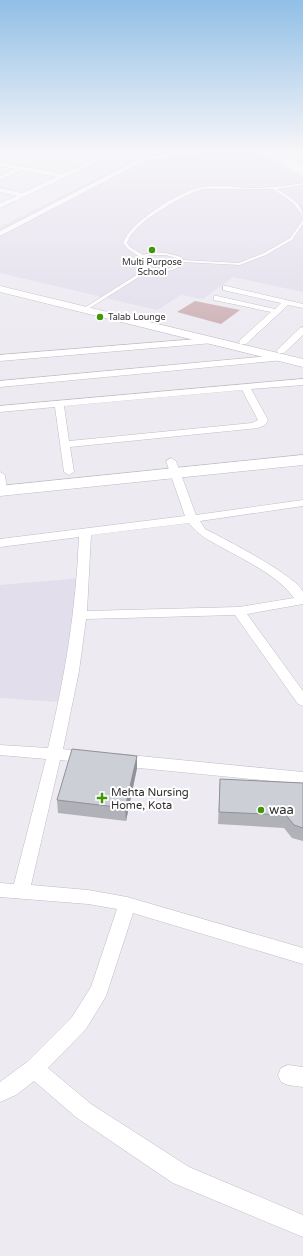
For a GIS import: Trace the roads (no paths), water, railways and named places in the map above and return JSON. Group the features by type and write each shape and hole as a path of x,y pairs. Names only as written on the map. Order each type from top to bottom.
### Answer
{"street":[{"path":"0,234 45,211"},
{"path":"0,282 210,341 281,354"},
{"path":"226,288 303,306"},
{"path":"0,289 243,342 281,354 302,363"},
{"path":"218,298 275,311"},
{"path":"243,342 275,311 287,302"},
{"path":"0,384 281,354 303,330"},
{"path":"0,358 210,341"},
{"path":"0,351 19,356"},
{"path":"0,409 303,382"},
{"path":"65,444 254,426 261,423 263,420 245,388"},
{"path":"59,404 69,472"},
{"path":"0,483 173,467 303,449"},
{"path":"0,483 69,472 303,460"},
{"path":"80,616 239,611 303,600 297,584 201,532 192,519 173,467"},
{"path":"0,543 192,519 303,503"},
{"path":"21,892 72,670 80,616 85,532"},
{"path":"239,611 303,701"},
{"path":"0,750 53,753 303,778"},
{"path":"0,890 88,897 127,904 303,956"},
{"path":"0,1092 9,1088 34,1068 79,1023 99,990 127,904"},
{"path":"34,1068 84,1110 181,1175 303,1226"}],"lane":[{"path":"143,257 129,248 125,243 125,238 137,224 157,211"},
{"path":"182,261 182,264 178,267 171,269 148,268 140,266 138,262 139,259 143,257 154,254 166,254 180,258 182,261 239,264 265,254 291,239 303,221"},
{"path":"87,307 148,268"}],"place":[{"name":"Multi Purpose School","path":"152,250"},
{"name":"Talab Lounge","path":"100,317"},
{"name":"Mehta Nursing Home, Kota","path":"102,798"},
{"name":"waa","path":"261,810"}]}
